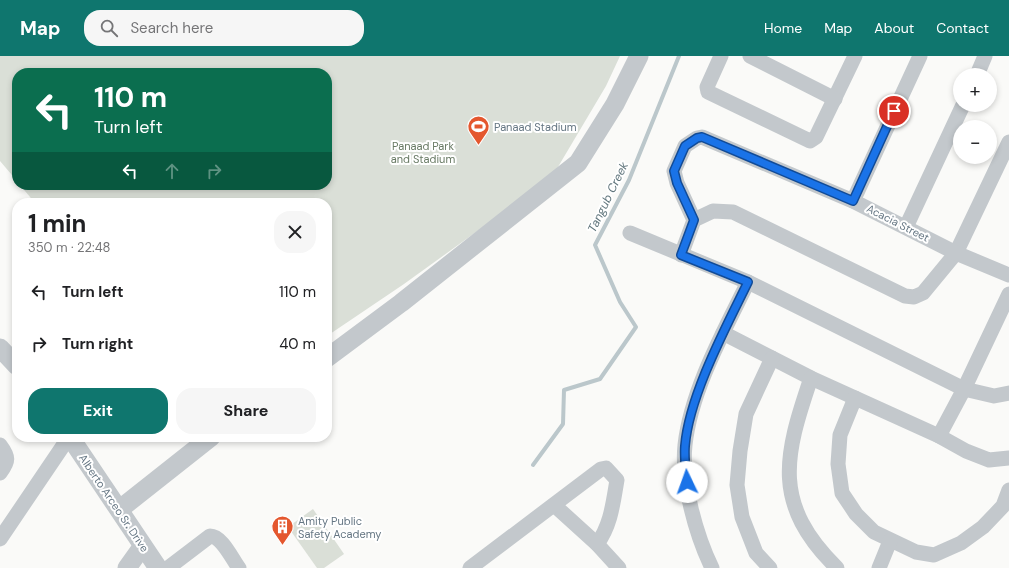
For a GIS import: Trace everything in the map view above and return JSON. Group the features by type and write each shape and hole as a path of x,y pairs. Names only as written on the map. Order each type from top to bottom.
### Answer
{"street":[{"path":"332,354 401,303 578,163 615,104 639,56"},
{"path":"721,56 707,87 708,92 805,140 810,141 816,137 854,56"},
{"path":"750,56 835,99"},
{"path":"853,201 920,56"},
{"path":"980,68 985,56"},
{"path":"906,227 960,112"},
{"name":"Acacia Street","path":"694,220 677,183 674,171 685,146 697,138 702,137 853,201 956,253 1009,275"},
{"path":"681,255 694,220 713,211 733,212 905,296 914,297 923,293 956,253 1009,142"},
{"path":"630,232 681,255 748,282 964,389 994,396 1009,393"},
{"path":"712,568 704,550 687,495 685,446 692,412 723,333 748,282"},
{"path":"939,436 964,389 1009,294"},
{"path":"723,333 811,378 939,436 966,451 989,460 1009,458"},
{"path":"0,348 12,361"},
{"path":"770,568 756,553 742,517 737,484 740,451 746,414 772,358"},
{"path":"811,378 792,438 788,467 790,497 799,517 815,543 837,568"},
{"path":"854,398 840,435 838,464 842,493 856,514 874,532 890,541 916,552 934,556 961,544 983,527 1003,506 1009,490"},
{"path":"0,539 67,442"},
{"name":"Alberto Arceo Sr. Drive","path":"73,442 92,471 120,509 142,547 158,568"},
{"path":"120,509 205,442"},
{"path":"0,445 8,458 7,463 0,473"},
{"path":"472,568 601,469 606,468 617,480 612,509 605,533 597,544"},
{"path":"554,505 597,544 619,568"},
{"path":"168,568 210,536 214,536 220,541 239,568"},
{"path":"879,568 890,541"},
{"path":"127,568 142,547"}],"green space":[{"name":"Panaad Park and Stadium","path":"0,56 620,56 606,86 555,172 544,183 404,284 332,333 332,198 31,198 24,190 332,190 332,68 12,68 12,175 0,161"},
{"path":"313,509 344,554 324,568 317,568 288,527"}],"waterway":[{"name":"Tangub Creek","path":"533,465 563,424 564,390 600,379 636,327 620,302 595,245 629,180 679,56"}],"place":[{"name":"Panaad Stadium","path":"479,146"},
{"name":"Amity Public Safety Academy","path":"282,546"}],"route":[{"path":"687,482 685,446 692,412 723,333 748,282 681,255 694,220 677,183 674,171 685,146 697,138 702,137 853,201 894,111"}]}
